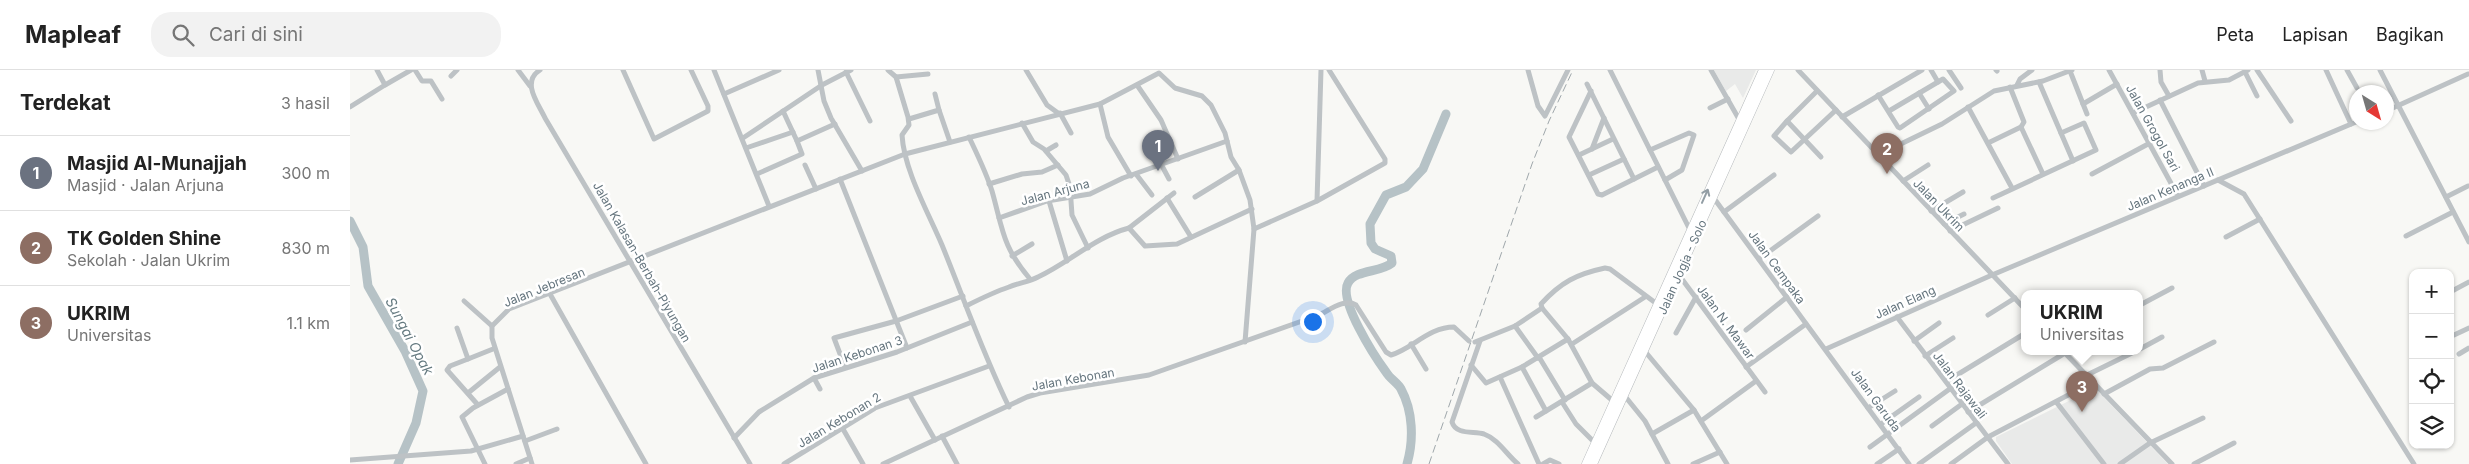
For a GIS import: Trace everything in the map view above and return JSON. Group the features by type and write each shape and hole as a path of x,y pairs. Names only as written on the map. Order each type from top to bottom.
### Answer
{"highway":[{"name":"Jalan Jogja - Solo","path":"1594,464 1624,395 1657,304 1762,70"},
{"name":"Jalan Jogja - Solo","path":"1586,464 1613,400 1679,275 1770,70"}],"street":[{"path":"377,70 385,85"},
{"path":"350,107 413,70 422,81 431,81 442,99"},
{"path":"451,76 457,70"},
{"name":"Jalan Kalasan-Berbah-Piyungan","path":"518,70 530,86 545,118 750,464"},
{"path":"530,86 531,79 540,70"},
{"path":"622,70 654,139 708,111 708,106 691,70"},
{"path":"714,70 769,206"},
{"path":"724,94 779,70"},
{"path":"818,70 824,101 834,124 862,171"},
{"path":"889,70 896,77 909,119 908,127 902,135 905,154 963,296 989,366 1009,407"},
{"path":"1026,70 1046,105 1059,113 1072,133"},
{"path":"1317,201 1321,70"},
{"path":"1254,229 1317,201 1381,167 1385,159 1329,70"},
{"path":"1528,70 1538,106 1543,116 1546,115 1568,70"},
{"path":"1610,70 1690,230"},
{"path":"1711,70 1740,121"},
{"name":"Jalan Ukrim","path":"1798,70 2021,305"},
{"path":"1842,117 1922,70"},
{"path":"1931,70 1938,82"},
{"path":"1949,70 1961,88"},
{"path":"2017,85 2020,79 2032,70"},
{"path":"1878,155 1942,124 1994,91 2039,82 2071,70 2087,114"},
{"name":"Jalan Grogol Sari","path":"2109,70 2178,196"},
{"path":"2160,70 2161,82 2169,96"},
{"path":"2202,70 2205,81"},
{"path":"2257,70 2291,121"},
{"path":"2326,70 2349,114"},
{"path":"2347,70 2355,85"},
{"path":"2380,70 2469,242"},
{"path":"743,138 822,85 849,71 870,121"},
{"path":"2133,114 2205,81 2229,80 2247,71 2257,96"},
{"name":"Jalan Jebresan","path":"492,326 509,310 905,154 1022,122 1100,104 1156,73 1161,73 1175,88 1202,96 1218,116 1227,140"},
{"path":"2394,108 2468,73"},
{"path":"896,77 928,74"},
{"path":"1878,95 1900,128 1954,92 1945,80 1938,82 1889,111"},
{"path":"2039,82 2073,161"},
{"path":"1587,84 1634,179"},
{"path":"2083,104 2117,84"},
{"path":"1137,85 1161,120 1178,159"},
{"path":"2010,87 2024,122 2022,127 2043,174"},
{"path":"1591,91 1569,137 1600,195 1658,167"},
{"path":"1817,91 1786,121 1774,136 1789,152 1836,110"},
{"path":"1919,93 1929,108"},
{"path":"935,94 950,142"},
{"path":"1710,108 1728,99"},
{"path":"2160,100 2204,186"},
{"path":"1100,104 1108,137 1134,175 1152,195"},
{"path":"1040,118 1045,114 1046,105"},
{"path":"1968,107 2012,188"},
{"path":"909,119 939,110"},
{"path":"756,174 802,154 783,111"},
{"path":"1592,149 1604,118"},
{"path":"1786,121 1821,157"},
{"path":"1022,122 1033,142 1046,151 1069,181 1072,215 1088,248"},
{"path":"1993,198 2096,150 2084,123 2061,132"},
{"path":"797,141 834,124"},
{"name":"Jalan Kenanga II","path":"1992,274 2178,196 2304,146 2349,125"},
{"path":"1988,143 2022,127"},
{"path":"746,148 793,132"},
{"path":"1650,150 1689,133 1694,135 1682,170 1665,180"},
{"path":"969,137 990,184 1003,237 1012,256 1030,279"},
{"path":"1578,155 1613,139"},
{"path":"1227,140 1231,157 1239,170 1252,209 1254,229 1245,342"},
{"name":"Jalan Arjuna","path":"999,218 1049,201 1090,194 1161,164 1227,140"},
{"path":"2092,174 2150,143"},
{"path":"1046,151 1056,145"},
{"path":"1589,175 1624,159"},
{"path":"1161,164 1169,179"},
{"path":"805,165 816,189"},
{"path":"990,184 1022,174 1037,173 1058,165"},
{"path":"1903,181 1928,165"},
{"path":"1195,197 1239,170"},
{"path":"1724,212 1774,176"},
{"path":"840,180 907,348"},
{"path":"2218,180 2239,190 2260,219 2414,464"},
{"path":"2446,197 2468,186"},
{"path":"1931,210 1963,192"},
{"path":"966,306 1030,279 1037,278 1088,248 1104,236 1129,228 1174,193"},
{"name":"Jalan Cempaka","path":"1713,197 1826,349"},
{"path":"1167,198 1191,237"},
{"path":"1049,201 1067,261"},
{"path":"1950,231 1998,208"},
{"path":"1129,228 1145,246 1177,244 1252,209"},
{"path":"2406,236 2453,212"},
{"path":"1944,224 1964,214"},
{"path":"1759,259 1818,216"},
{"path":"2226,236 2260,219"},
{"path":"1012,256 1032,244"},
{"path":"1518,464 1489,437 1460,430 1452,425 1477,341 1515,326 1542,307 1548,296 1577,275 1605,268 1610,269 1657,304"},
{"name":"Jalan Elang","path":"1826,349 1992,274"},
{"name":"Jalan N. Mawar","path":"1679,275 1765,392"},
{"path":"2454,290 2469,282"},
{"path":"2143,303 2172,288"},
{"path":"550,294 646,464"},
{"path":"845,367 834,338 896,322 963,296"},
{"path":"1572,344 1645,296"},
{"path":"1676,333 1696,297"},
{"path":"1746,330 1787,297"},
{"path":"1988,315 2015,298"},
{"path":"464,301 492,326 494,349 531,461 516,464"},
{"name":"Jalan Kebonan","path":"883,464 1040,393 1149,375 1319,316 1344,303 1350,302 1356,305 1387,354 1393,355 1411,344"},
{"path":"1542,307 1572,344 1592,383 1613,400"},
{"name":"Jalan Rajawali","path":"1897,317 2008,464"},
{"name":"Jalan Kebonan 3","path":"734,438 759,412 814,378 907,348 972,322"},
{"path":"1914,341 1939,323"},
{"path":"1746,367 1806,324"},
{"path":"1515,326 1538,358 1576,424 1596,443"},
{"path":"1426,368 1411,344 1432,333 1450,327 1457,330 1469,341"},
{"path":"457,328 468,359"},
{"path":"2454,335 2469,328"},
{"path":"1947,381 2021,336"},
{"path":"2143,347 2162,337"},
{"path":"1925,356 1953,338"},
{"path":"1471,365 1486,383 1522,367 1568,339"},
{"path":"2104,394 2150,369 2163,368 2214,342"},
{"path":"1641,348 1694,410 1727,464"},
{"path":"2459,354 2469,348"},
{"path":"478,406 447,369 494,349"},
{"name":"Jalan Garuda","path":"1826,349 1910,464"},
{"path":"1968,412 2059,355"},
{"path":"2067,355 2172,464"},
{"path":"2088,375 2128,355"},
{"name":"Jalan Kebonan 2","path":"784,464 875,408 989,366"},
{"path":"468,393 500,367"},
{"path":"1522,367 1546,412"},
{"path":"1500,377 1541,464 1550,460 1559,464"},
{"path":"814,378 820,389"},
{"path":"1701,421 1756,381"},
{"path":"1951,464 1988,437 2057,403 2093,382"},
{"path":"1536,417 1592,383"},
{"path":"1870,447 1951,388"},
{"path":"485,464 462,417 508,389"},
{"path":"1868,408 1895,391"},
{"path":"1624,395 1637,408 1668,464"},
{"path":"910,396 934,440"},
{"path":"1880,424 1919,397"},
{"path":"2057,403 2104,464"},
{"path":"1932,426 1962,404"},
{"path":"1652,434 1694,410"},
{"path":"2120,464 2150,443 2203,418"},
{"path":"1919,464 1976,422"},
{"path":"350,460 478,450 557,429"},
{"path":"843,429 863,464"},
{"path":"942,436 956,464"},
{"path":"2194,464 2234,443"},
{"path":"1877,464 1899,449"},
{"path":"1693,464 1720,452"}],"shaded area":[{"path":"1714,70 1756,70 1743,98 1735,84 1726,91"},
{"path":"2095,388 2168,464 2012,464 1996,441 1996,437"}],"waterway":[{"path":"1407,464 1411,445 1411,426 1405,398 1400,387 1374,354 1359,328 1348,302 1346,291 1348,283 1357,275 1392,263 1391,256 1375,249 1371,243 1370,224 1386,195 1406,187 1423,169 1446,114"},
{"name":"Sungai Opak","path":"350,221 363,247 368,286 405,351 423,391 416,423 398,464"}],"railway":[{"path":"1429,464 1532,164 1549,121 1573,70"}],"place":[{"name":"Masjid Al-Munajjah","path":"1158,171"},
{"name":"TK Golden Shine","path":"1887,174"},
{"name":"UKRIM","path":"2082,412"}]}
